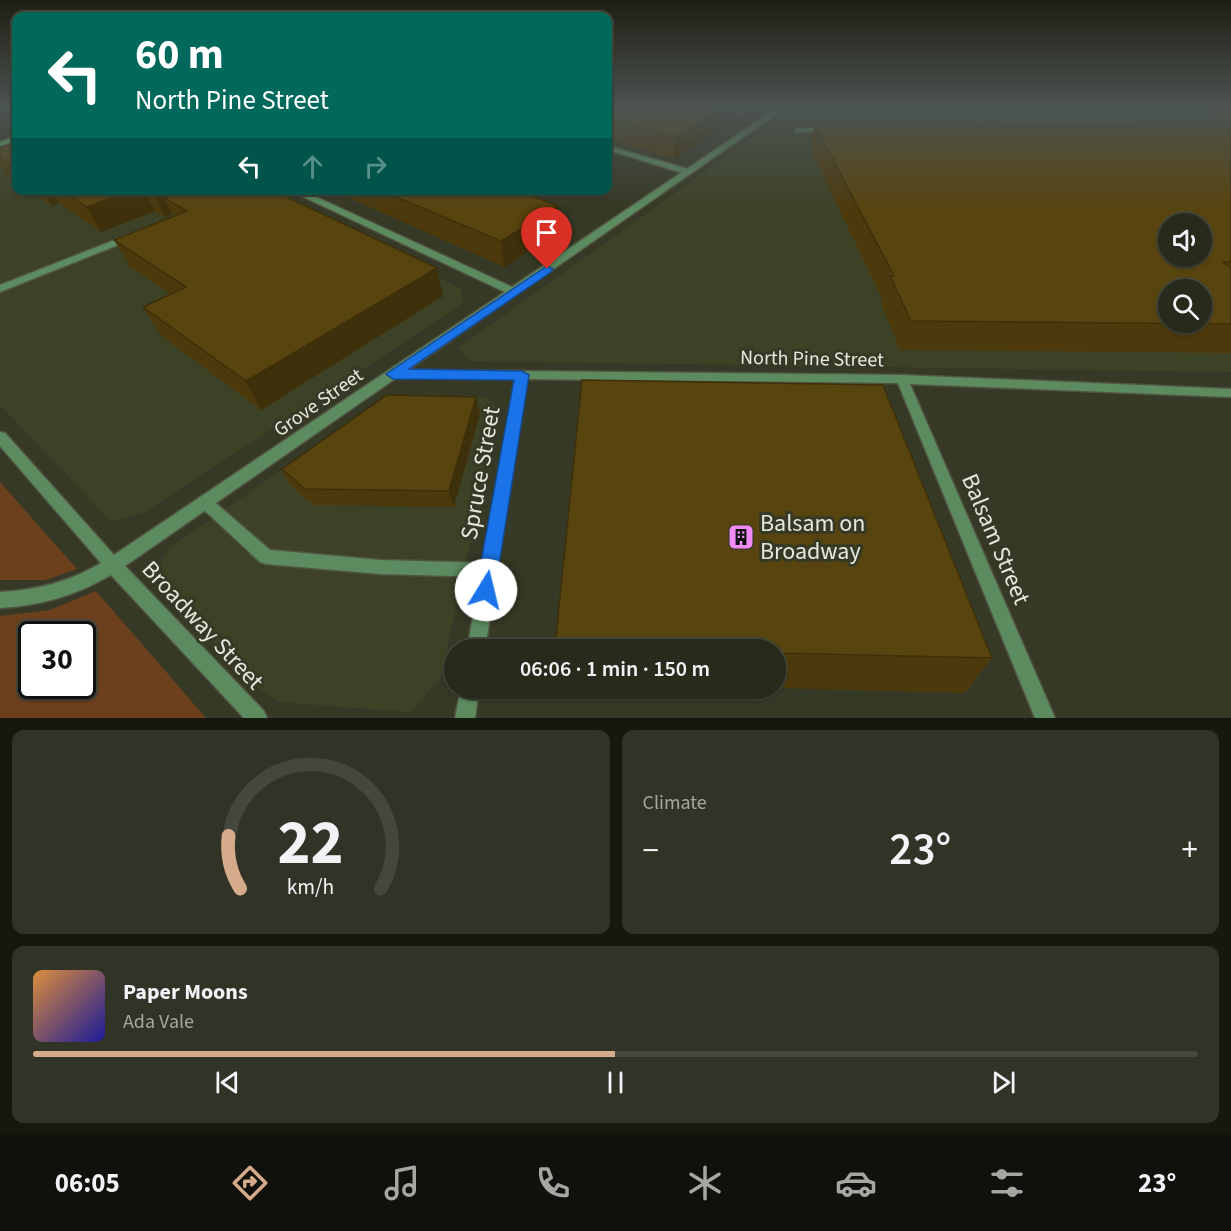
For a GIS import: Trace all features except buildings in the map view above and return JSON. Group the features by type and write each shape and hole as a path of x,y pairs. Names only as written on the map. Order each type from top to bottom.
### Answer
{"street":[{"name":"Grove Street","path":"0,600 49,595 85,582 113,566 733,142"},
{"path":"0,146 9,154"},
{"path":"612,149 689,172"},
{"path":"304,195 514,292"},
{"path":"0,277 5,287 137,234"},
{"name":"North Pine Street","path":"393,374 902,379 1231,393"},
{"name":"Spruce Street","path":"478,639 522,375"},
{"name":"Balsam Street","path":"902,379 1045,718"},
{"name":"Broadway Street","path":"0,438 113,566 257,718"},
{"path":"206,503 266,557 380,567 489,570"},
{"path":"465,718 468,699"}],"shaded area":[{"path":"747,142 1231,142 1231,372 469,361 458,348"},
{"path":"12,144 12,195 267,195 461,288 463,304 144,513 111,521 0,405 0,148"},
{"path":"397,395 484,397 500,408 449,639 444,639 444,661 440,679 410,712 279,702 254,685 152,576 171,547 378,403"},
{"path":"0,482 77,569 46,580 0,580"},
{"path":"96,591 206,718 0,718 0,616 50,610"}],"place":[{"name":"Balsam on Broadway","path":"741,537"}],"route":[{"path":"486,590 522,375 393,374 547,269"}]}
